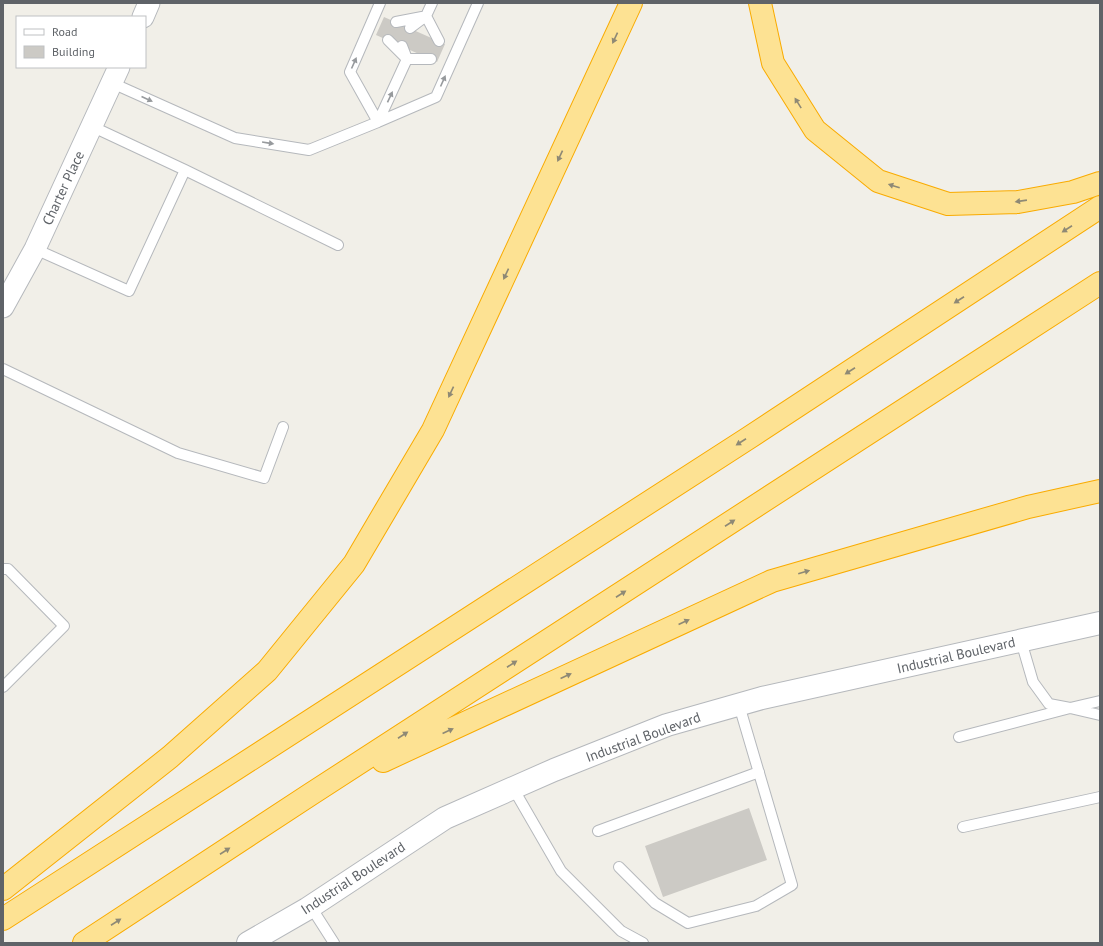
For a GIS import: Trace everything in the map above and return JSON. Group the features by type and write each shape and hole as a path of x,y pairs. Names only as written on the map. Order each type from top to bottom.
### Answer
{"highway":[{"path":"3,889 170,757 267,671 354,564 434,430 631,3"},
{"path":"760,3 773,63 815,130 878,181 948,204 1018,202 1073,192 1100,183"},
{"path":"3,919 740,443 1100,207"},
{"path":"84,943 311,794 1100,283"},
{"path":"311,794 772,581 1028,507 1100,491"}],"street":[{"path":"143,16 149,3"},
{"name":"Charter Place","path":"3,307 35,249 115,75"},
{"name":"Industrial Boulevard","path":"248,943 311,907 445,818 554,770 667,725 762,698 1100,623"}],"lane":[{"path":"378,122 350,72 380,3"},
{"path":"410,28 426,16 432,3"},
{"path":"115,75 234,138 309,150 436,97 477,3"},
{"path":"396,22 426,16"},
{"path":"426,16 428,36"},
{"path":"426,16 439,41"},
{"path":"388,40 407,59 431,59"},
{"path":"402,46 407,59"},
{"path":"378,122 407,59 420,54"},
{"path":"91,126 338,245"},
{"path":"35,249 129,292 184,170"},
{"path":"3,370 178,453 264,478 283,427"},
{"path":"3,569 8,569 64,626 3,687"},
{"path":"1021,641 1033,682 1049,704 1100,715"},
{"path":"959,737 1100,701"},
{"path":"619,867 655,903 688,923 756,906 792,886 739,704"},
{"path":"598,831 759,772"},
{"path":"513,788 561,871 621,931 643,943"},
{"path":"963,827 1100,797"},
{"path":"311,907 334,943"}],"building":[{"path":"384,17 445,44 437,62 376,35"},
{"path":"749,808 767,860 663,897 645,846"}]}
